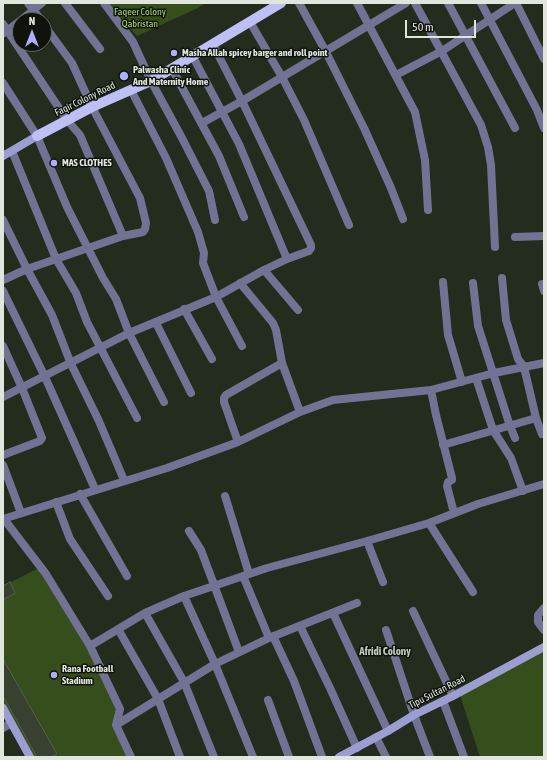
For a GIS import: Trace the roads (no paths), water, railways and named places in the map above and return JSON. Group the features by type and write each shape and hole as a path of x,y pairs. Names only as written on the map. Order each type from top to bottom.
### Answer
{"main road":[{"name":"Faqir Colony Road","path":"3,156 92,107 151,81 281,3"},
{"name":"Tipu Sultan Road","path":"345,756 414,715 453,696 544,647"},
{"path":"3,708 29,756"}],"street":[{"path":"31,6 42,3"},
{"path":"65,3 100,49"},
{"path":"104,3 134,42 151,81 209,191 215,220"},
{"path":"299,3 325,50 364,128 403,219"},
{"path":"357,3 415,112 425,160 428,210"},
{"path":"202,123 222,113 325,50 406,3"},
{"path":"416,3 481,125 488,146 491,166 495,247"},
{"path":"448,3 515,128"},
{"path":"481,3 537,110 544,128"},
{"path":"396,75 442,51 516,3 544,59"},
{"path":"250,22 282,77 304,120 349,225"},
{"path":"4,29 67,120 80,135 123,236"},
{"path":"3,280 27,269 123,236 143,232 145,229 146,223 140,198 92,107 72,63 52,35"},
{"path":"3,397 129,334 184,309 216,297 264,270 309,251 312,248 242,101 213,45"},
{"path":"193,57 239,144 287,259"},
{"path":"172,69 219,156 244,217"},
{"path":"3,83 37,136 68,207 89,248 102,278 116,299 129,334 164,402"},
{"path":"131,90 166,158 198,232 204,253 203,263 216,297 242,346"},
{"path":"12,151 56,259 76,292 87,322 137,418"},
{"path":"3,220 52,315 71,364 98,419 124,480"},
{"path":"515,237 544,236"},
{"path":"264,270 298,310"},
{"path":"502,278 506,320 518,359 524,367 536,418 542,434"},
{"path":"443,282 448,335 462,382"},
{"path":"240,283 273,323 276,330 282,363 300,412"},
{"path":"473,283 478,326 515,438"},
{"path":"3,291 95,489"},
{"path":"184,309 212,359"},
{"path":"156,322 191,393"},
{"path":"3,346 42,435 40,441 3,455"},
{"path":"238,442 224,402 224,398 226,395 282,363"},
{"path":"131,757 116,725 120,709 90,646 46,574 3,519 95,489 167,468 238,442 300,412 333,400 431,390 494,373 544,363"},
{"path":"476,378 493,430 511,458 523,491"},
{"path":"431,390 452,478 452,480 448,482 447,486 454,513"},
{"path":"443,445 536,418"},
{"path":"3,465 21,513"},
{"path":"90,646 145,613 184,596 246,575 429,523 478,504 544,484"},
{"path":"80,494 127,576"},
{"path":"224,496 235,526 246,575 271,637 294,681 322,757"},
{"path":"56,502 70,539 108,596"},
{"path":"429,523 473,592"},
{"path":"189,531 201,550 239,652"},
{"path":"368,541 383,582"},
{"path":"184,596 253,757"},
{"path":"116,725 214,664 271,637 357,603"},
{"path":"544,608 538,615 538,622 544,630"},
{"path":"413,610 453,696"},
{"path":"145,613 184,682 214,757"},
{"path":"333,613 388,731"},
{"path":"300,626 357,748"},
{"path":"118,629 158,699 180,757"},
{"path":"386,630 414,715 430,757"},
{"path":"268,700 289,757"},
{"path":"443,701 464,757"},
{"path":"3,728 11,723"},
{"path":"376,737 386,757"}],"place":[{"name":"Masha Allah spicey barger and roll point","path":"174,53"},
{"name":"Palwasha Clinic And Maternity Home","path":"124,76"},
{"name":"MAS CLOTHES","path":"54,163"},
{"name":"Rana Football Stadium","path":"54,675"}],"district":[{"name":"Afridi Colony","path":"385,652"}],"park label":[{"name":"Faqeer Colony Qabristan","path":"140,18"}]}
